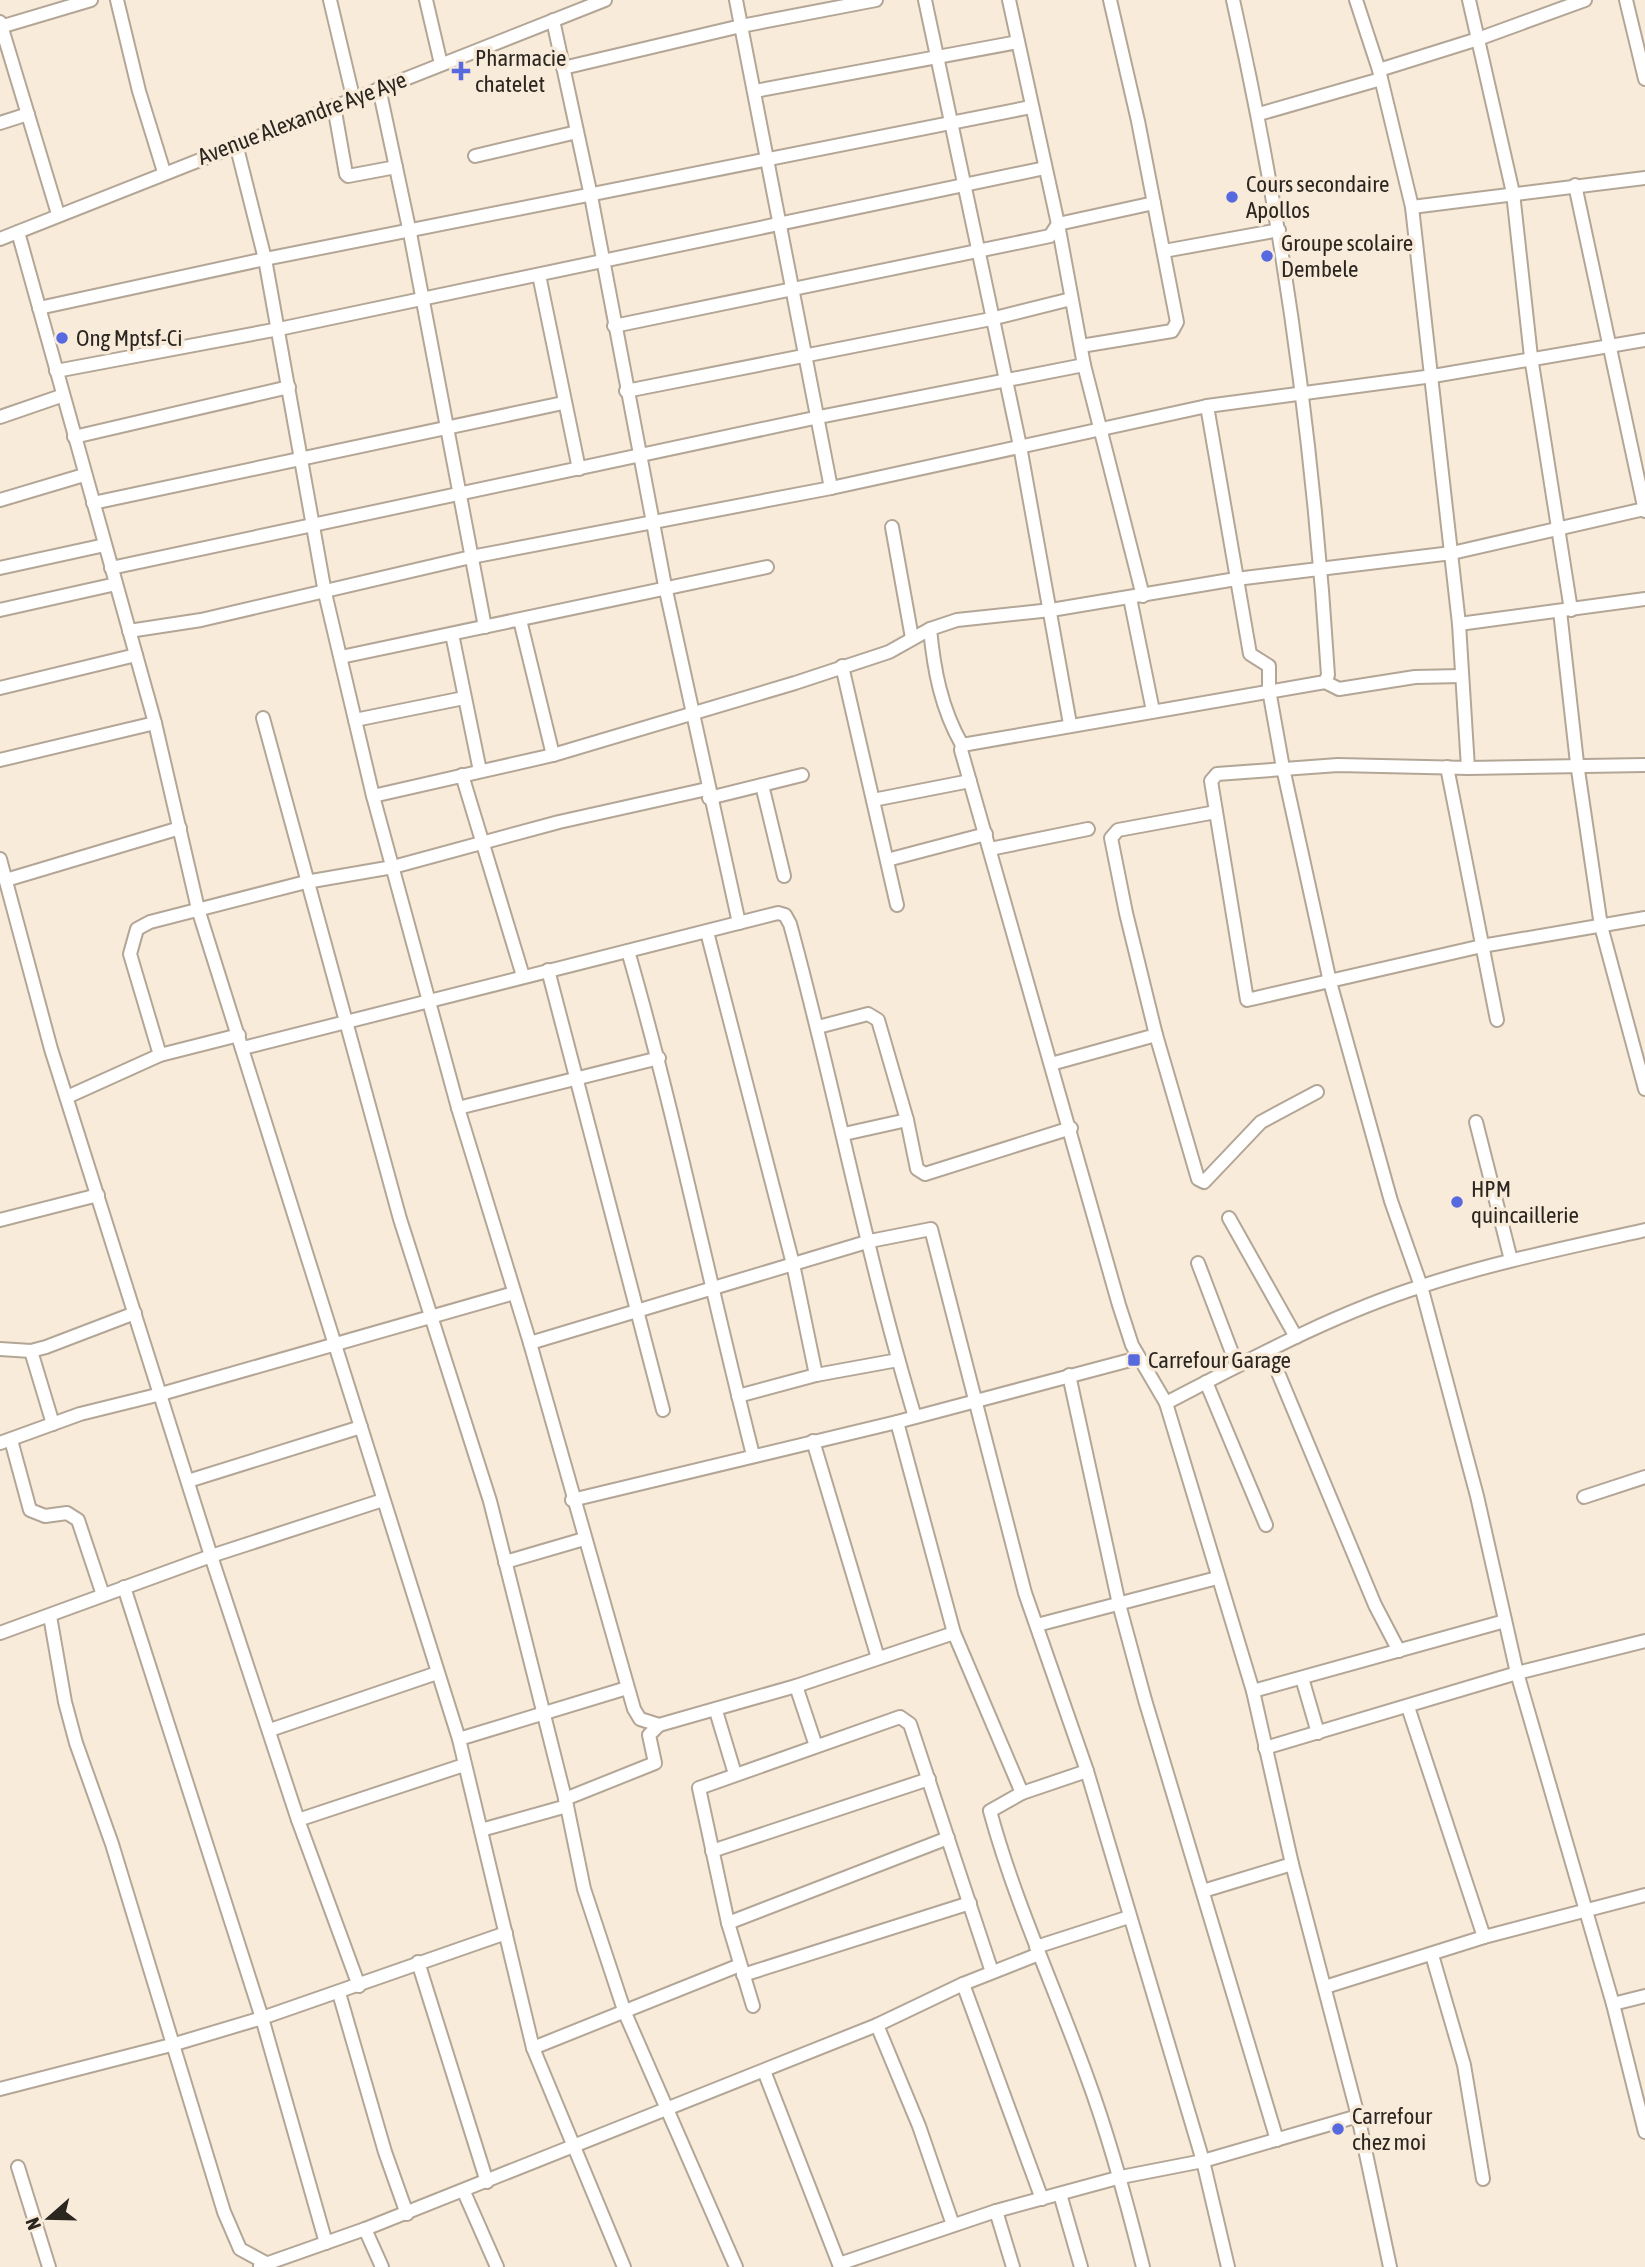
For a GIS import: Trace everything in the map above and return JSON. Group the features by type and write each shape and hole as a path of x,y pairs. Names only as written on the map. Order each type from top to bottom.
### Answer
{"street":[{"path":"58,214 1,25 90,0"},
{"path":"117,0 139,91 164,172"},
{"path":"330,0 353,97"},
{"path":"426,0 441,64"},
{"path":"736,0 770,159 831,488"},
{"path":"564,68 741,26 876,0"},
{"path":"925,0 962,187 1020,446 1070,724"},
{"path":"1009,0 1058,224 1084,365 1102,430 1136,597 1153,711"},
{"path":"1081,346 1172,331 1176,328 1164,251 1110,0"},
{"path":"1233,0 1259,114 1279,229 1302,394 1321,569 1328,675 1325,682"},
{"path":"1356,0 1380,74 1412,207 1459,624 1468,768"},
{"path":"1469,0 1513,193 1531,357 1559,528 1577,764 1601,926 1645,1089"},
{"path":"1259,114 1380,74 1585,0"},
{"path":"1626,0 1645,79"},
{"name":"Avenue Alexandre Aye Aye","path":"0,239 597,2"},
{"path":"553,20 591,196 665,586 738,923"},
{"path":"755,91 1018,42"},
{"path":"379,88 423,298 485,628"},
{"path":"334,106 348,176 396,167"},
{"path":"39,308 265,259 410,233 1031,107"},
{"path":"0,123 28,114"},
{"path":"475,156 577,131"},
{"path":"236,144 279,328 325,593 373,796 458,1108 530,1343 627,1688 640,1719 659,1725"},
{"path":"55,371 539,275 1045,168"},
{"path":"1412,207 1645,178"},
{"path":"373,796 553,754 795,684 888,652 930,629 984,615 1051,611 1236,579 1451,553 1645,510 1643,483 1575,185"},
{"path":"614,326 1050,236 1058,224 1154,203"},
{"path":"1164,251 1279,229"},
{"path":"18,232 61,396 155,723 198,909 459,1739 533,2048 624,2267"},
{"path":"539,275 563,403 579,470"},
{"path":"626,391 991,319 1071,299"},
{"path":"129,631 201,620 325,593 471,556 831,488 1207,406 1433,376 1531,357 1645,340"},
{"path":"111,568 459,496 819,417 1084,365"},
{"path":"74,437 289,387"},
{"path":"0,417 61,396"},
{"path":"93,503 563,403"},
{"path":"1207,406 1250,654 1267,662 1269,690 1283,768 1330,982 1391,1201 1421,1286 1477,1496 1517,1673 1613,2004 1645,2132"},
{"path":"0,500 84,475"},
{"path":"892,527 912,638"},
{"path":"0,568 105,545"},
{"path":"341,657 485,628 665,586 766,567"},
{"path":"0,610 116,584"},
{"path":"1459,624 1645,599"},
{"path":"520,620 553,754"},
{"path":"930,629 937,683 962,745 1119,1305 1138,1358 1166,1403 1253,1691 1292,1864 1358,2116 1391,2267"},
{"path":"453,634 480,771"},
{"path":"0,688 135,655"},
{"path":"842,666 897,905"},
{"path":"962,745 1070,724 1325,682 1339,689 1415,677 1462,676"},
{"path":"355,720 464,698"},
{"path":"263,718 400,1219 433,1315 490,1501 566,1802 583,1889 625,2013 736,2267"},
{"path":"0,760 155,723"},
{"path":"1645,765 1577,764 1468,768 1339,765 1283,768 1213,777 1216,812 1247,1000 1482,946 1645,918"},
{"path":"1447,767 1497,1020"},
{"path":"462,775 523,976"},
{"path":"160,1055 130,954 136,929 150,922 306,882 393,867 559,822 762,785 802,775"},
{"path":"873,800 970,781"},
{"path":"762,785 784,876"},
{"path":"1216,812 1118,830 1111,838 1156,1035 1201,1182 1261,1122 1317,1092"},
{"path":"6,880 180,828"},
{"path":"990,849 1088,829"},
{"path":"887,860 986,834"},
{"path":"0,859 22,945 67,1097 211,1556 298,1820 359,1986"},
{"path":"67,1097 160,1055 344,1021 778,913 785,915 790,924 818,1027 898,1360 915,1417"},
{"path":"707,932 793,1264 816,1375"},
{"path":"628,951 659,1058 711,1290 753,1455"},
{"path":"548,970 663,1410"},
{"path":"818,1027 874,1015 907,1120 917,1169 925,1174 1071,1128"},
{"path":"1051,1064 1156,1035"},
{"path":"458,1108 659,1058"},
{"path":"844,1134 907,1120"},
{"path":"1476,1122 1511,1260"},
{"path":"0,1220 98,1195"},
{"path":"1229,1218 1296,1337"},
{"path":"530,1343 870,1241 932,1229 974,1401 1037,1625 1087,1771 1203,2161 1228,2267"},
{"path":"1166,1403 1296,1337 1421,1286 1511,1260 1645,1230"},
{"path":"1198,1263 1237,1366"},
{"path":"103,1595 78,1520 67,1513 45,1516 30,1510 6,1442 52,1424 514,1293"},
{"path":"0,1349 31,1351 135,1313"},
{"path":"31,1351 52,1424"},
{"path":"1269,1351 1376,1605 1399,1651"},
{"path":"572,1500 897,1422 1138,1358"},
{"path":"738,1396 816,1375 898,1360"},
{"path":"1069,1375 1119,1604 1277,2140"},
{"path":"1206,1382 1266,1525"},
{"path":"897,1422 954,1633 1022,1793"},
{"path":"188,1481 361,1427"},
{"path":"813,1441 878,1658"},
{"path":"1584,1497 1645,1477"},
{"path":"0,1633 211,1556 383,1500"},
{"path":"505,1562 584,1539"},
{"path":"1037,1625 1217,1578"},
{"path":"124,1587 262,2018 326,2243"},
{"path":"50,1616 65,1702 76,1743 175,2044 232,2235 240,2249 262,2265 282,2263 326,2243 464,2192 877,2025 1037,1951 1129,1917"},
{"path":"1253,1691 1505,1621"},
{"path":"481,1830 566,1802 654,1763 649,1735 659,1725 716,1711 954,1633"},
{"path":"1265,1748 1517,1673 1645,1641"},
{"path":"270,1730 437,1673"},
{"path":"1302,1678 1318,1733"},
{"path":"796,1686 816,1746"},
{"path":"459,1739 543,1711 627,1688"},
{"path":"1408,1707 1484,1937"},
{"path":"716,1711 736,1774"},
{"path":"753,2006 727,1923 699,1788 900,1717 910,1724 992,1972"},
{"path":"298,1820 464,1765"},
{"path":"1087,1771 1022,1793 990,1811 1037,1951 1088,2078 1121,2177 1143,2267"},
{"path":"712,1852 929,1779"},
{"path":"727,1923 948,1838"},
{"path":"1203,1891 1292,1864"},
{"path":"1325,1987 1484,1937 1645,1895"},
{"path":"533,2048 742,1970 970,1903"},
{"path":"0,2089 175,2044 262,2018 506,1933"},
{"path":"1432,1955 1464,2065 1483,2179"},
{"path":"418,1962 487,2182"},
{"path":"963,1984 1042,2199"},
{"path":"339,1993 407,2214"},
{"path":"1613,2004 1645,1996"},
{"path":"877,2025 919,2126 953,2225"},
{"path":"764,2071 840,2265 996,2211 1121,2177 1203,2161 1358,2116"},
{"path":"18,2167 49,2267"},
{"path":"464,2192 497,2267"},
{"path":"1060,2194 1081,2267"},
{"path":"996,2211 1013,2267"},
{"path":"365,2229 382,2267"}],"place":[{"name":"Pharmacie chatelet","path":"461,71"},
{"name":"Cours secondaire Apollos","path":"1232,197"},
{"name":"Groupe scolaire Dembele","path":"1267,256"},
{"name":"Ong Mptsf-Ci","path":"62,338"},
{"name":"HPM quincaillerie","path":"1457,1202"},
{"name":"Carrefour Garage","path":"1134,1360"},
{"name":"Carrefour chez moi","path":"1338,2129"}]}
